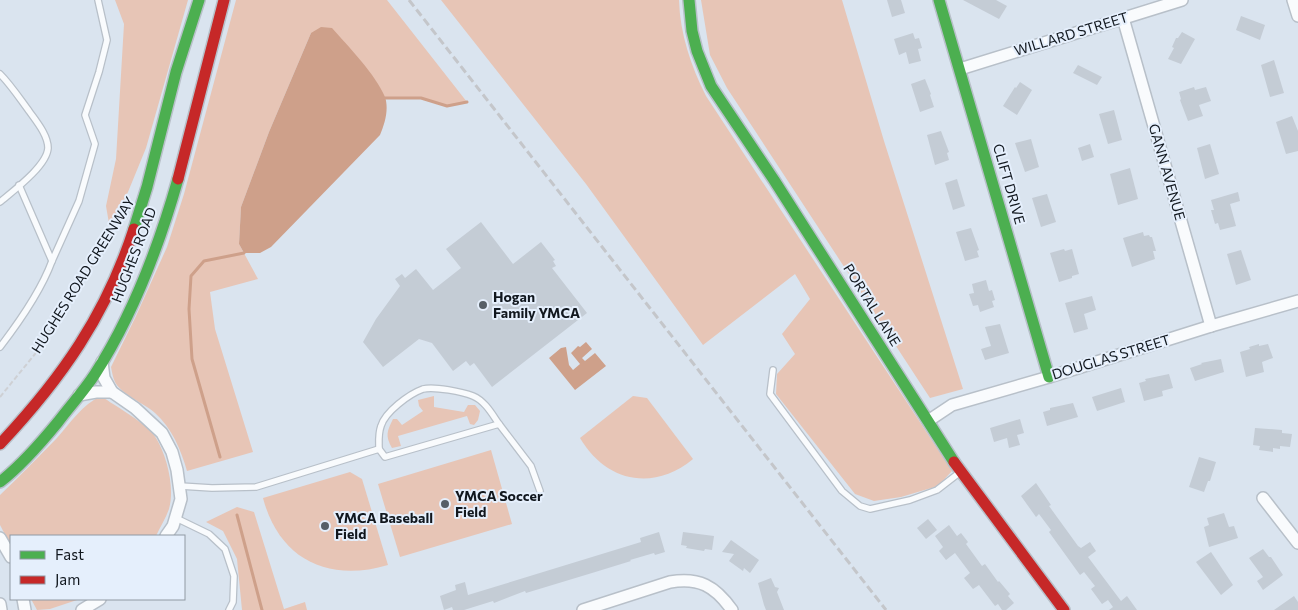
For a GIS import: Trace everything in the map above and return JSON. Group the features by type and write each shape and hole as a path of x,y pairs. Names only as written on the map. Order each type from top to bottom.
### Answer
{"street":[{"name":"HUGHES ROAD","path":"0,444 40,400 63,370 107,297 125,253 140,208 176,72 199,0"},
{"name":"HUGHES ROAD","path":"0,482 44,439 79,395 102,362 132,305 158,242 195,116 224,0"},
{"name":"PORTAL LANE","path":"689,0 692,31 697,51 711,86 774,180 960,472 1064,610"},
{"name":"CLIFT DRIVE","path":"939,0 1049,377"},
{"name":"WILLARD STREET","path":"960,69 1182,0"},
{"path":"1294,0 1298,16"},
{"name":"GANN AVENUE","path":"1123,18 1211,326"},
{"name":"DOUGLAS STREET","path":"928,421 952,405 1298,301"},
{"path":"102,362 104,378 112,392 162,432 172,452 181,499 173,526 167,535"},
{"path":"79,395 112,392"},
{"path":"1263,498 1298,543"},
{"path":"0,538 10,555"},
{"path":"583,610 670,582 683,580 704,583 721,594 732,610"},
{"path":"82,610 98,600"},
{"path":"0,604 1,610"}],"lane":[{"path":"0,346 48,273 79,201 95,144 85,115 100,72 107,40 98,0"},
{"path":"0,74 36,121 46,137 48,149 43,161 31,175 0,202"},
{"path":"19,185 52,261"},
{"path":"773,370 770,394 842,491 860,506 870,509 910,500 937,490 960,472"},
{"path":"499,424 385,457 379,449 381,425 390,411 404,400 423,390 434,388 473,396 483,402 531,466 540,491"},
{"path":"180,486 212,488 256,487 379,449"},
{"path":"176,518 209,534 225,549 234,576 233,602 229,610"}],"path":[{"name":"HUGHES ROAD GREENWAY","path":"0,397 34,354 93,264 125,210"}],"shaded area":[{"path":"115,0 188,0 146,148 110,229 106,206 116,159 124,24"},
{"path":"236,0 387,0 467,102 447,106 421,98 385,98 375,80 311,33 269,132 241,207 239,244 258,279 210,292 215,329 253,452 187,471 179,447 166,425 155,413 118,386 114,380 111,367 167,247 184,194"},
{"path":"441,0 679,0 687,49 706,96 952,471 938,486 901,497 874,501 855,494 776,394 777,374 795,354 782,334 810,299 795,274 703,345 586,184"},
{"path":"701,0 842,0 884,141 963,389 930,398 727,88 710,55"},
{"path":"321,27 332,28 361,61 381,88 386,102 386,116 380,135 271,247 260,253 244,253 239,244 241,207 269,132 311,33"},
{"path":"586,342 592,349 582,358 585,361 595,353 606,366 575,390 549,358 561,348 566,347 569,365 573,370 580,364 571,353 578,346 580,347"},
{"path":"101,396 131,416 152,433 160,445 169,472 171,501 168,512 156,535 10,535 10,544 0,525 0,495 57,438 82,409"},
{"path":"434,396 434,407 464,412 468,405 475,405 480,411 478,420 474,425 470,424 467,416 398,436 401,446 392,448 388,440 388,434 393,419 397,419 402,425 423,411 419,406 418,400"},
{"path":"633,396 647,398 693,459 678,469 662,476 647,478 631,477 617,473 591,453 580,438"},
{"name":"YMCA Soccer Field","path":"491,450 512,524 400,557 378,484"},
{"name":"YMCA Baseball Field","path":"350,472 362,479 388,565 366,570 345,571 326,568 309,561 294,551 281,537 271,519 263,498"},
{"path":"237,507 254,512 284,609 305,602 307,610 242,610 237,559 223,531 206,522"},
{"path":"32,600 77,600 50,609 37,610"}],"building":[{"path":"887,0 901,0 905,13 892,17"},
{"path":"963,0 996,0 1007,6 999,19"},
{"path":"1241,16 1265,25 1260,40 1236,30"},
{"path":"1182,32 1195,39 1181,64 1168,59 1174,48 1172,47 1176,38"},
{"path":"913,33 915,39 919,38 922,48 918,49 921,61 909,64 906,52 899,55 894,39"},
{"path":"1274,60 1284,93 1270,97 1261,65"},
{"path":"1078,65 1102,77 1097,85 1073,73"},
{"path":"925,79 934,107 920,112 911,84"},
{"path":"1020,82 1032,90 1017,115 1003,106"},
{"path":"1194,87 1195,90 1206,87 1211,101 1199,105 1203,116 1188,121 1179,92"},
{"path":"1114,110 1122,140 1108,144 1099,114"},
{"path":"1292,116 1298,131 1298,151 1286,154 1276,122"},
{"path":"941,131 949,152 947,153 949,160 935,165 927,135"},
{"path":"1031,139 1039,167 1025,172 1015,143"},
{"path":"1090,144 1094,157 1082,161 1078,148"},
{"path":"1210,144 1219,174 1205,179 1197,148"},
{"path":"1130,168 1138,199 1118,205 1110,174"},
{"path":"957,179 965,206 953,210 945,183"},
{"path":"1238,192 1240,201 1230,204 1236,226 1220,230 1218,223 1215,224 1211,210 1214,210 1211,200"},
{"path":"1047,194 1056,222 1041,227 1032,198"},
{"name":"Hogan Family YMCA","path":"481,222 513,264 541,242 555,260 553,261 556,266 552,268 587,313 492,387 474,363 470,366 466,361 453,371 432,343 419,339 383,367 363,342 376,319 400,286 395,279 402,274 405,278 416,269 433,290 461,268 446,249"},
{"path":"971,228 979,250 977,251 979,257 965,261 956,232"},
{"path":"1143,232 1144,236 1149,235 1152,237 1156,251 1153,251 1155,259 1132,267 1123,238"},
{"path":"1064,249 1065,251 1072,249 1079,274 1059,282 1050,253"},
{"path":"1241,250 1251,280 1236,285 1227,254"},
{"path":"986,280 989,291 992,290 995,300 992,301 994,307 980,312 978,305 973,306 969,294 974,293 972,284"},
{"path":"1092,296 1096,310 1084,314 1088,329 1074,333 1065,303"},
{"path":"1000,324 1009,353 985,360 981,349 991,346 985,327"},
{"path":"1259,344 1259,346 1268,344 1273,358 1262,362 1264,372 1246,377 1240,352"},
{"path":"1221,359 1224,372 1195,381 1190,368 1201,363"},
{"path":"1169,374 1173,388 1162,391 1163,396 1144,401 1139,383 1146,381 1145,379"},
{"path":"1121,388 1125,402 1097,411 1092,397"},
{"path":"1073,403 1078,417 1047,426 1043,412 1050,410 1050,408"},
{"path":"1020,419 1024,433 1017,435 1020,445 1009,448 1007,438 994,442 990,428"},
{"path":"1255,428 1282,430 1282,433 1292,434 1290,447 1280,446 1280,449 1273,448 1273,452 1259,450 1260,446 1253,445"},
{"path":"1199,457 1216,462 1204,492 1189,487"},
{"path":"1036,483 1051,505 1049,506 1078,546 1081,548 1090,542 1096,551 1088,557 1121,601 1127,596 1137,610 1109,610 1113,607 1108,600 1102,604 1091,589 1095,586 1084,572 1080,575 1049,532 1051,530 1039,514 1036,517 1021,496"},
{"path":"1224,513 1229,527 1234,526 1238,538 1209,547 1204,527 1209,525 1207,518"},
{"path":"928,519 937,530 926,539 917,528"},
{"path":"949,525 957,536 961,533 968,542 966,544 982,566 985,564 998,582 1010,594 1008,596 1014,603 1006,610 1002,610 998,604 995,606 979,585 973,589 964,578 970,573 955,553 946,560 939,551 943,547 935,536"},
{"path":"659,532 665,552 630,560 526,593 525,591 494,603 493,601 464,610 453,610 452,607 444,610 440,596 456,590 455,585 465,582 468,595 641,542 640,538"},
{"path":"683,532 714,536 712,550 705,549 704,551 686,548 687,546 681,545"},
{"path":"731,540 759,560 750,573 744,568 743,571 729,561 734,554 722,552"},
{"path":"1263,549 1283,575 1263,590 1257,581 1263,577 1249,558"},
{"path":"1211,552 1233,585 1221,595 1196,562"},
{"path":"771,578 775,587 779,588 777,592 784,610 766,610 758,583"},
{"path":"1294,596 1298,602 1298,610 1274,610"}],"waterway":[{"path":"385,98 421,98 447,106 467,102"},
{"path":"220,457 192,359 189,309 191,276 204,261 244,253"},
{"path":"237,515 262,610"}],"railway":[{"path":"409,0 886,610"}],"traffic: fast":[{"path":"134,229 147,187 176,72 199,0"},
{"path":"689,0 692,31 697,51 711,86 774,180 954,462"},
{"path":"939,0 1049,377"},
{"path":"0,482 38,446 91,380 109,351 144,280 178,179"}],"traffic: jam":[{"path":"178,179 224,0"},
{"path":"0,444 43,395 80,344 110,290 134,229"},
{"path":"954,462 1064,610"}],"place":[{"name":"Hogan Family YMCA","path":"483,305"},
{"name":"YMCA Soccer Field","path":"445,504"},
{"name":"YMCA Baseball Field","path":"325,526"}]}
